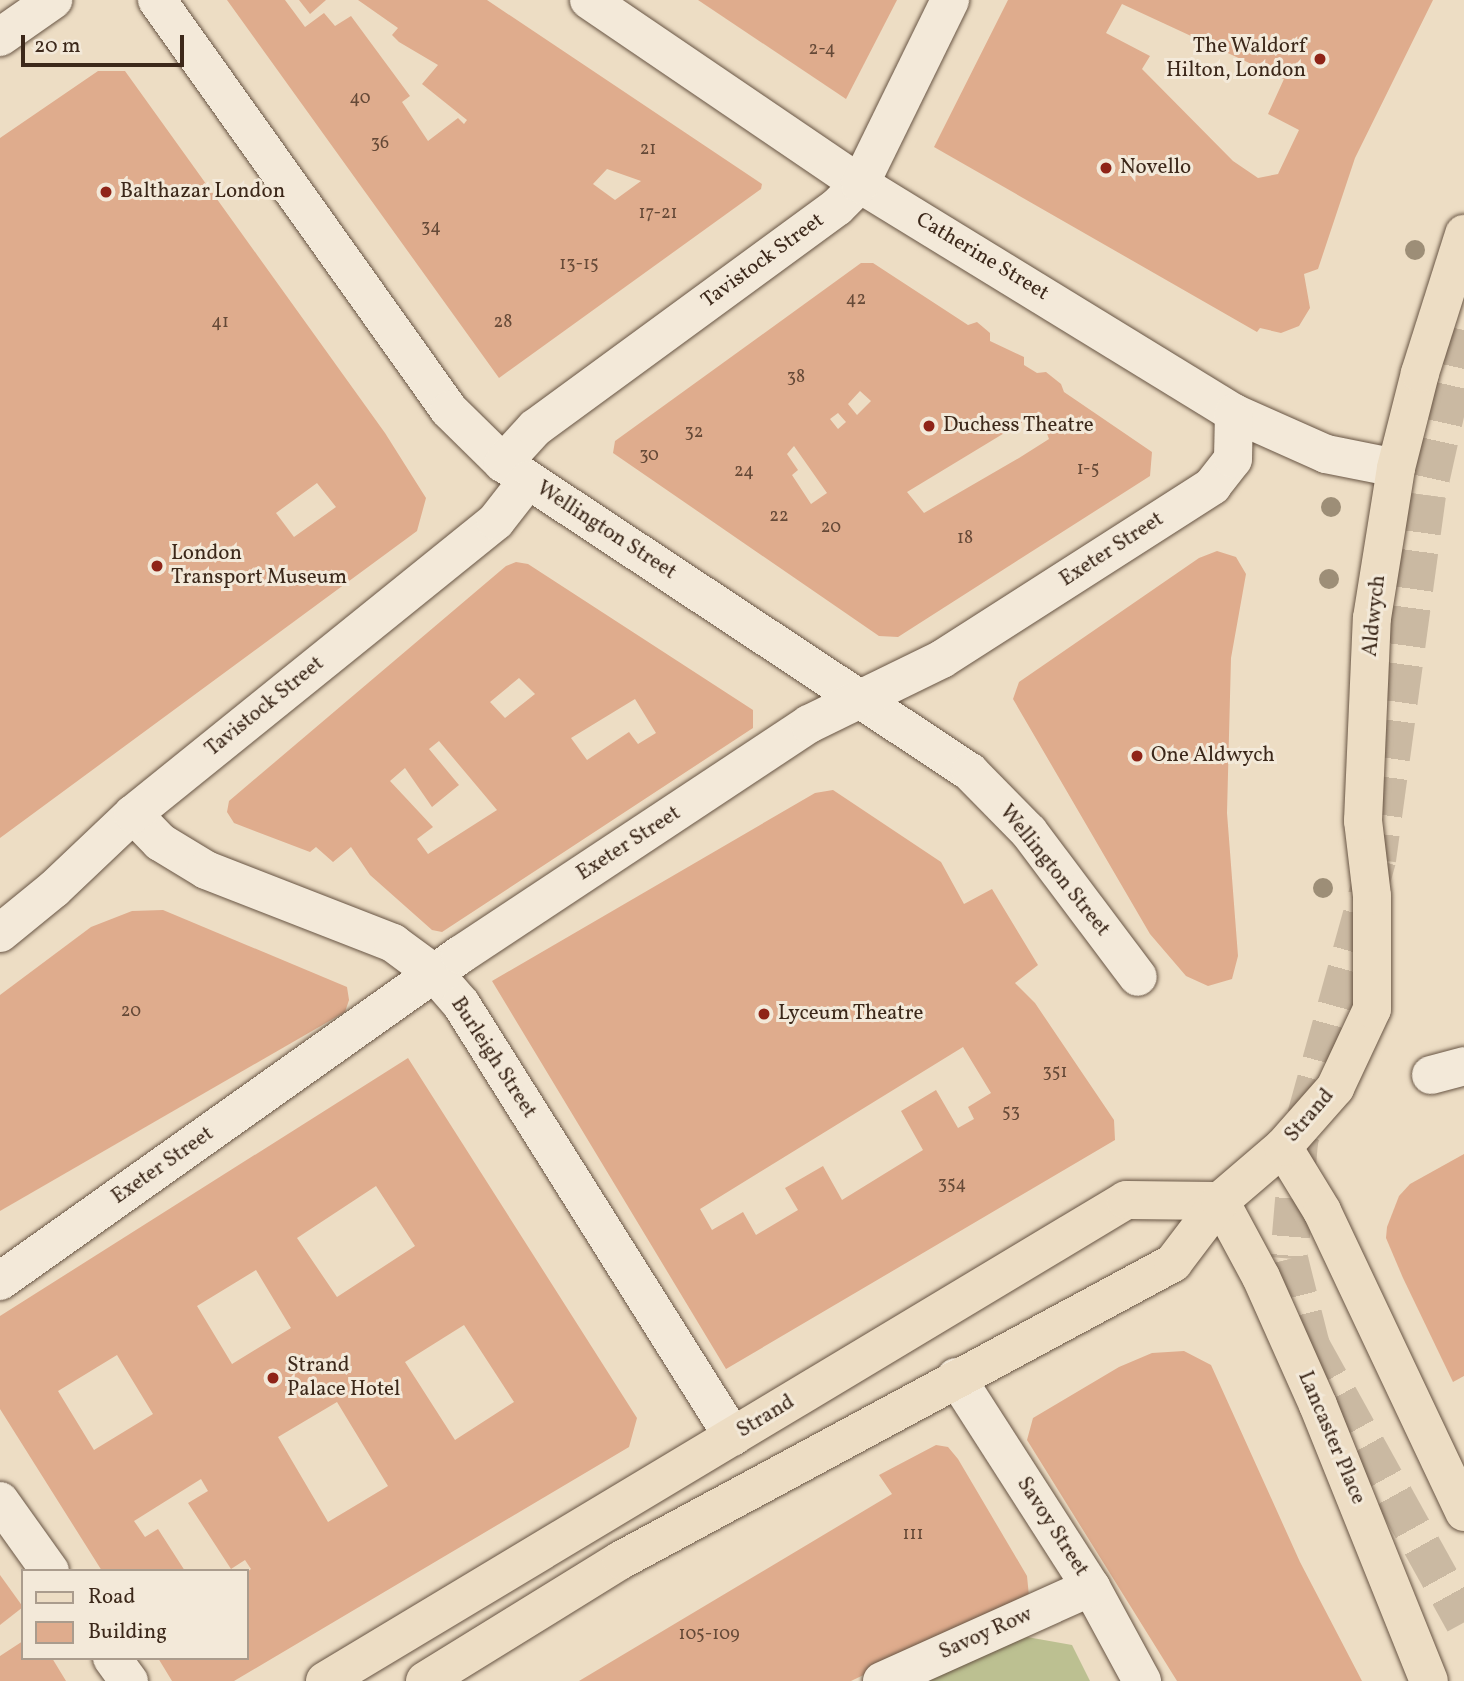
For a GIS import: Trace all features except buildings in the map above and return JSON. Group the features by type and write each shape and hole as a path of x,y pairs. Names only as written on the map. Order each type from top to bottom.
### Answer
{"main road":[{"name":"Aldwych","path":"1372,1009 1372,896 1363,821 1372,618 1396,468 1420,373 1464,234"},
{"name":"Strand","path":"425,1681 621,1560 956,1377 1173,1263 1220,1202 1283,1147 1335,1088 1372,1009"},
{"path":"1283,1147 1322,1211 1464,1512"},
{"name":"Strand","path":"325,1681 1126,1200 1220,1202"},
{"name":"Lancaster Place","path":"1220,1202 1261,1277 1318,1405 1429,1681"}],"street":[{"path":"0,37 52,0"},
{"name":"Wellington Street","path":"157,0 449,410 516,472 861,696 970,772 1029,832 1138,977"},
{"name":"Catherine Street","path":"589,0 860,184 1234,413 1326,454 1396,468"},
{"name":"Tavistock Street","path":"0,933 133,814 496,521 536,428 837,207 860,184 950,0"},
{"name":"Exeter Street","path":"0,1281 435,974 809,724 861,696 942,659 1212,485 1233,459 1234,413"},
{"name":"Burleigh Street","path":"133,814 160,842 206,870 393,943 435,974 461,1004 733,1437"},
{"name":"Savoy Street","path":"956,1377 1091,1587 1142,1681"},
{"path":"0,1502 49,1569"},
{"name":"Savoy Row","path":"883,1681 1091,1587"},
{"path":"113,1660 129,1681"}],"green space":[{"path":"1027,1637 1072,1645 1090,1681 911,1681"}],"tunnel":[{"path":"1464,330 1427,495 1377,860 1299,1142 1289,1259 1311,1346 1464,1622"}],"place":[{"name":"The Waldorf Hilton, London","path":"1320,59"},
{"name":"Novello","path":"1106,168"},
{"name":"Balthazar London","path":"106,192"},
{"name":"Duchess Theatre","path":"929,426"},
{"name":"London Transport Museum","path":"157,566"},
{"name":"One Aldwych","path":"1137,756"},
{"name":"Lyceum Theatre","path":"764,1014"},
{"name":"Strand Palace Hotel","path":"273,1378"}]}
